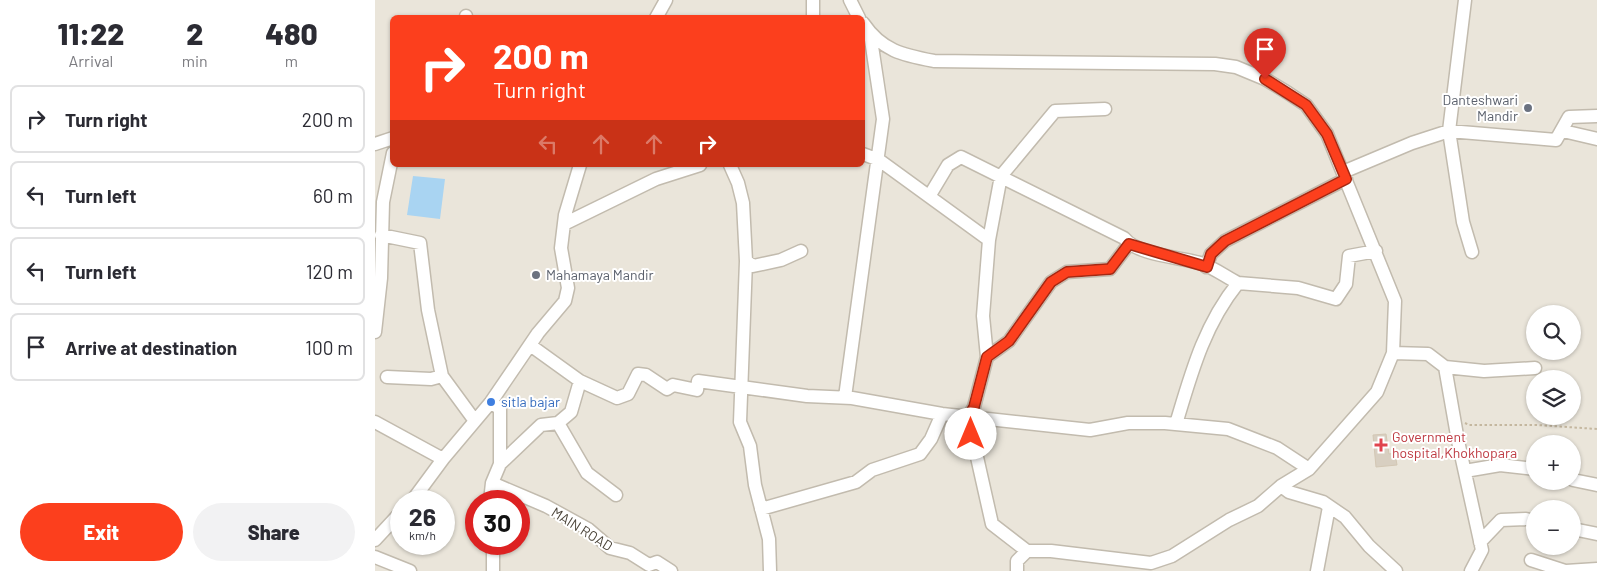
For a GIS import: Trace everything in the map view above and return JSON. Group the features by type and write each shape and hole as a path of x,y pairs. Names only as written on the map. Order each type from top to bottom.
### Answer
{"street":[{"path":"658,15 666,0"},
{"path":"813,0 813,15"},
{"path":"850,0 858,15"},
{"path":"1465,0 1449,131 1463,222 1472,252"},
{"path":"845,398 879,160 883,119 866,28"},
{"path":"866,28 892,50 906,56 935,61 1187,62 1236,67 1265,79 1306,105 1327,134 1395,301 1393,353 1377,392 1309,469 1281,486 1259,506 1229,520 1172,556 1151,562 1060,552 1027,551 992,524 968,417 974,407 987,357 983,316 989,240 1001,176 1055,111 1105,109"},
{"path":"1207,267 1211,254 1225,241 1345,176 1412,143 1449,131 1556,140 1563,131 1569,117 1597,116"},
{"path":"1563,131 1597,139"},
{"path":"375,144 390,139"},
{"path":"865,155 879,160 989,240"},
{"path":"929,195 948,165 961,157 1124,238 1129,244 1207,267 1238,283 1298,288 1336,299 1346,284 1349,256 1376,252"},
{"path":"375,332 381,278 383,202 390,167"},
{"path":"420,490 443,459 491,402 538,333 565,301 568,288 561,248 564,224 579,167"},
{"path":"564,224 656,179 694,167"},
{"path":"731,167 738,183 743,203 746,261 741,422 750,446 755,485 769,539 770,571"},
{"path":"381,235 420,242 428,310 441,376 475,421"},
{"path":"987,357 1009,341 1051,282 1067,272 1110,269 1129,244"},
{"path":"746,261 753,266 781,260 801,251"},
{"path":"1175,424 1197,352 1220,305 1238,283"},
{"path":"530,345 580,381 617,398 628,394 638,374 646,375 667,389 673,385 697,390 698,381 742,388 845,398 942,414 1090,430 1127,423 1175,424 1228,429 1277,448 1309,469"},
{"path":"1393,353 1428,354 1445,367 1484,371 1535,368"},
{"path":"1445,367 1482,550 1471,571"},
{"path":"387,377 431,379 441,376"},
{"path":"491,490 492,483 501,464 541,425 558,423 571,412 580,381"},
{"path":"491,402 500,410 501,464"},
{"path":"761,509 856,482 871,470 920,454 931,438 942,414"},
{"path":"375,422 443,459"},
{"path":"558,423 587,473 616,495"},
{"path":"1465,471 1500,465 1526,468"},
{"path":"1581,482 1597,485"},
{"name":"MAIN ROAD","path":"492,483 546,506 588,529 610,548 630,553 649,565 657,562 671,571"},
{"path":"1281,486 1289,492 1323,502 1345,517 1369,546 1396,571"},
{"path":"1317,571 1329,507"},
{"path":"1480,542 1501,520 1526,519"},
{"path":"375,540 390,524"},
{"path":"1581,530 1597,534"},
{"path":"1017,571 1017,561 1027,551"},
{"path":"493,555 493,571"},
{"path":"375,557 410,571"},
{"path":"1531,560 1566,571 1597,570"}],"path":[{"path":"1455,418 1469,425 1537,425 1597,429"}],"shaded area":[{"path":"375,0 1597,0 1597,571 375,571"}],"water":[{"path":"413,176 445,179 440,219 407,215"}],"building":[{"path":"1386,434 1389,454 1395,453 1397,465 1376,467 1373,435"}],"place":[{"name":"Danteshwari Mandir","path":"1528,108"},
{"name":"Mahamaya Mandir","path":"536,275"},
{"name":"sitla bajar","path":"491,402"},
{"name":"Government hospital,Khokhopara","path":"1381,445"}],"route":[{"path":"971,434 968,417 974,407 987,357 997,352 1009,341 1051,282 1067,272 1110,269 1129,244 1174,259 1201,264 1207,267 1211,254 1225,241 1346,179 1333,145 1320,122 1306,105 1265,79"}]}
